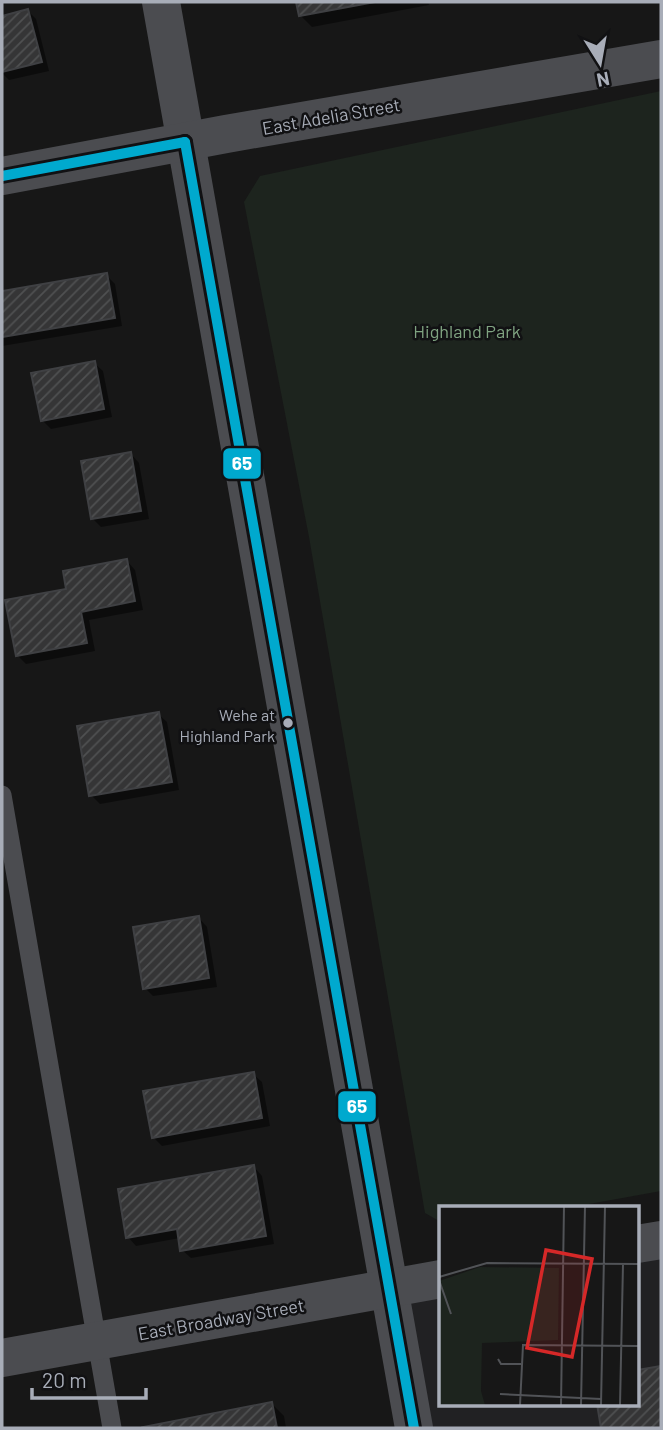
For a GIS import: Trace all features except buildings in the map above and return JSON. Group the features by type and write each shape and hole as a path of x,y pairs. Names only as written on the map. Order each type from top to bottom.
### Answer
{"street":[{"path":"160,2 414,1428"},
{"name":"East Adelia Street","path":"2,176 661,59"},
{"path":"638,1244 661,1240"},
{"name":"East Broadway Street","path":"2,1358 439,1279"}],"lane":[{"path":"2,795 112,1428"}],"shaded area":[{"path":"661,1240 661,1428 414,1428 389,1288 439,1279 439,1406 638,1406 638,1244"}],"green space":[{"name":"Highland Park","path":"661,91 661,1191 578,1206 439,1206 439,1221 425,1213 309,537 244,202 260,176"}],"transit line":[{"name":"65","path":"185,142 414,1428"},
{"name":"65","path":"2,176 185,142"}],"place":[{"name":"Wehe at Highland Park","path":"288,723"}]}
